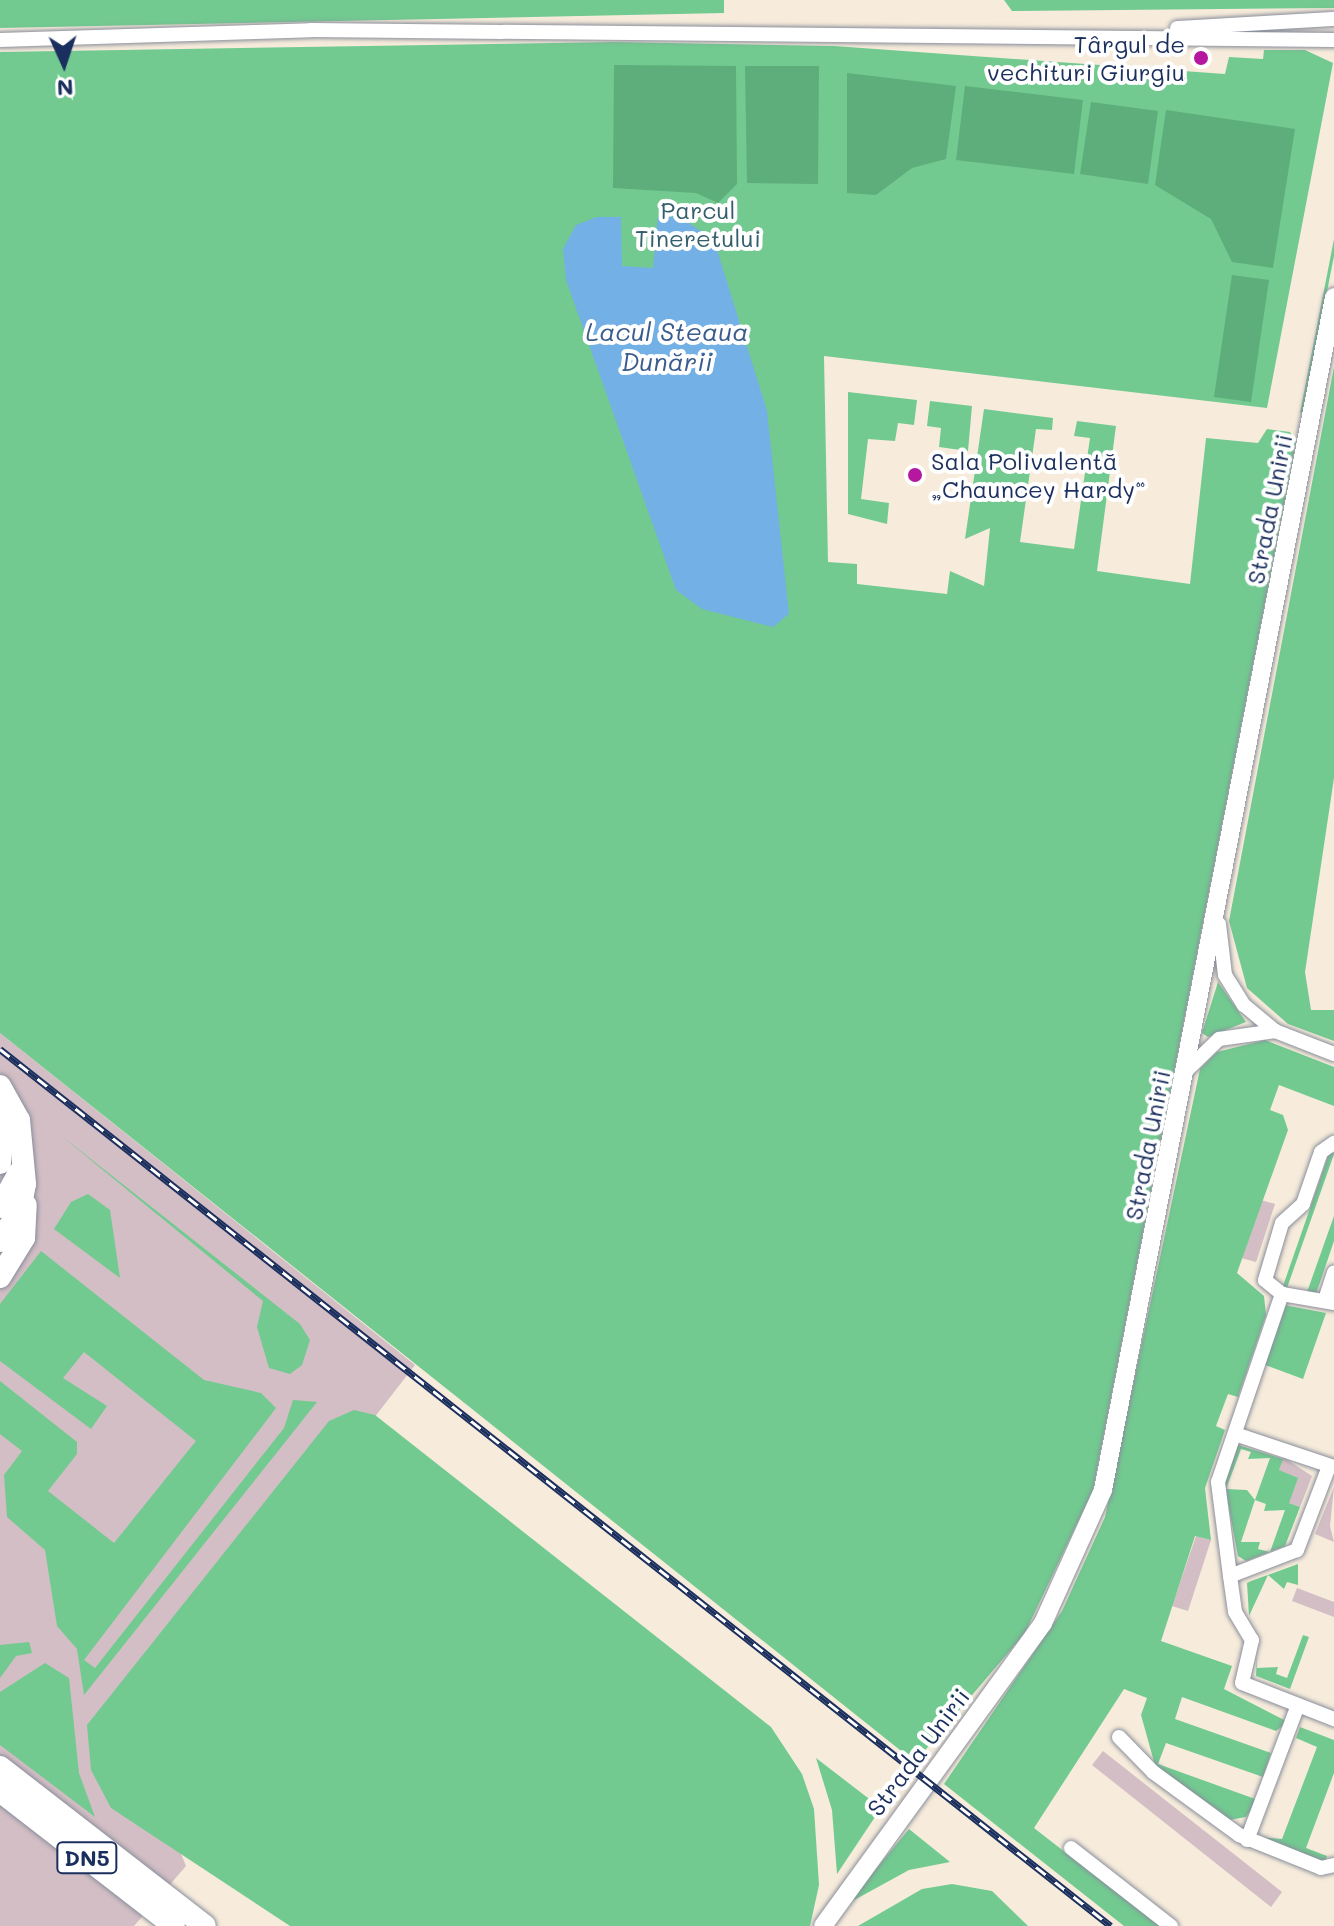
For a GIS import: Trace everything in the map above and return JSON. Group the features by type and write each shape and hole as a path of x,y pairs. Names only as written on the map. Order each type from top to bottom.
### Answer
{"highway":[{"path":"0,1086 19,1120 25,1184 24,1238 0,1277"},
{"path":"0,1098 6,1129 0,1163"},
{"path":"0,1207 23,1161"},
{"path":"0,1241 16,1220 25,1184"},
{"name":"DN5","path":"0,1767 205,1926"},
{"name":"DN5","path":"0,1791 174,1926"}],"main road":[{"name":"Strada Unirii","path":"823,1926 1022,1655 1084,1543 1110,1459 1219,908 1334,297"}],"street":[{"path":"1033,33 1334,19"},
{"path":"0,40 311,30 1033,33 1334,40"},
{"path":"1219,908 1225,975 1275,1031 1334,1054"},
{"path":"1186,1071 1219,1039 1275,1031"},
{"path":"1334,1143 1321,1152 1301,1207 1282,1223 1265,1282 1282,1294 1329,1301 1334,1272"},
{"path":"1282,1294 1218,1484 1235,1612 1252,1640 1240,1681 1334,1719"},
{"path":"1230,1576 1297,1550 1331,1468 1235,1434"},
{"path":"1247,1840 1298,1705"},
{"path":"1119,1737 1153,1772 1247,1840 1321,1868 1334,1865"},
{"path":"1071,1848 1171,1926"}],"shaded area":[{"path":"0,1033 415,1365 131,1732 186,1866 134,1926 0,1926"},
{"path":"1261,1200 1275,1204 1256,1262 1241,1258"},
{"path":"1283,1457 1312,1476 1300,1507 1289,1503 1278,1470"},
{"path":"1334,1487 1330,1526 1334,1542 1315,1534"},
{"path":"1196,1536 1211,1540 1188,1611 1172,1606"},
{"path":"1297,1588 1334,1602 1334,1617 1292,1601"},
{"path":"1103,1751 1282,1892 1271,1907 1092,1765"}],"green space":[{"path":"0,0 724,0 724,13 0,28"},
{"path":"1004,0 1334,0 1334,8 1012,11"},
{"name":"Parcul Tineretului","path":"615,42 834,46 1225,74 1229,57 1263,59 1264,50 1305,50 1333,63 1267,408 824,356 828,562 857,564 857,584 947,594 950,571 984,586 990,528 965,539 984,409 1053,418 1052,430 1036,429 1020,542 1074,549 1090,438 1074,436 1077,421 1116,426 1097,571 1190,584 1206,438 1258,443 1267,429 1290,432 1296,442 1093,1490 1025,1633 915,1762 0,1033 0,52"},
{"path":"614,65 736,66 737,184 718,203 696,193 613,188"},
{"path":"745,66 819,66 818,184 747,183"},
{"path":"847,73 956,86 946,159 912,168 876,195 847,193"},
{"path":"965,86 1083,100 1074,174 956,160"},
{"path":"1091,102 1158,111 1148,184 1080,174"},
{"path":"1166,110 1295,129 1273,268 1232,262 1211,219 1155,185"},
{"path":"1334,239 1334,256 1303,413 1300,413"},
{"path":"1232,275 1269,280 1251,402 1214,397"},
{"path":"1334,367 1334,778 1305,972 1311,1010 1334,1010 1334,1041 1288,1024 1247,988 1229,921"},
{"path":"848,392 917,400 914,425 898,423 895,441 868,439 861,499 889,503 887,524 848,514"},
{"path":"930,401 972,406 968,451 939,447 941,428 927,426"},
{"path":"1218,982 1246,1022 1208,1037 1202,1033"},
{"path":"1265,1040 1334,1067 1334,1106 1279,1085 1270,1110 1283,1115 1288,1130 1237,1273 1264,1296 1266,1315 1238,1397 1228,1394 1216,1426 1225,1430 1205,1488 1211,1540 1195,1536 1161,1641 1232,1666 1224,1689 1288,1722 1276,1731 1182,1697 1175,1719 1271,1753 1263,1777 1166,1743 1158,1764 1258,1800 1246,1817 1229,1820 1156,1769 1141,1715 1147,1698 1124,1689 1034,1828 1160,1926 1124,1926 944,1784 1062,1611 1105,1517 1200,1069 1217,1052"},
{"path":"59,1134 300,1324 310,1340 302,1365 290,1374 269,1368 257,1327 263,1301"},
{"path":"1331,1148 1334,1154 1287,1288 1283,1286"},
{"path":"88,1194 110,1210 120,1278 54,1229 71,1202"},
{"path":"1334,1216 1334,1241 1315,1297 1306,1295"},
{"path":"41,1251 204,1380 261,1393 276,1408 84,1660 95,1668 284,1428 293,1400 317,1402 84,1695 77,1649 57,1626 45,1550 7,1517 4,1475 22,1451 0,1434 0,1381 77,1442 77,1454 48,1491 114,1543 196,1441 84,1352 63,1378 107,1406 91,1429 0,1361 0,1304"},
{"path":"1284,1305 1326,1313 1303,1379 1265,1365"},
{"path":"354,1410 375,1415 771,1727 802,1774 814,1809 819,1885 810,1926 290,1926 111,1808 91,1770 87,1725 329,1421"},
{"path":"1238,1445 1283,1459 1279,1470 1298,1478 1289,1503 1300,1507 1285,1546 1270,1552 1246,1561 1238,1556 1224,1482","holes":["1241,1449 1251,1452 1248,1459 1270,1458 1255,1500 1247,1490 1226,1489","1255,1500 1266,1504 1264,1511 1285,1510 1270,1552 1258,1549 1260,1542 1241,1542"]},
{"path":"1298,1564 1298,1585 1287,1582 1284,1589 1268,1575 1249,1616 1247,1583 1251,1581"},
{"path":"1303,1635 1309,1637 1290,1689 1256,1676 1257,1654 1257,1668 1278,1667 1276,1674 1287,1678"},
{"path":"29,1642 32,1653 16,1656 0,1678 0,1645"},
{"path":"45,1663 69,1678 79,1773 95,1817 0,1745 0,1692"},
{"path":"1300,1727 1334,1740 1334,1773 1306,1848 1327,1856 1325,1862 1259,1837 1282,1839 1317,1747 1296,1738"},
{"path":"816,1758 881,1808 837,1874 832,1810"},
{"path":"909,1829 950,1862 909,1870 847,1904"},
{"path":"952,1884 992,1891 1028,1926 858,1926 922,1889"}],"water":[{"name":"Lacul Steaua Dunării","path":"658,216 680,217 714,240 767,411 789,614 773,627 702,609 676,590 566,280 563,249 576,225 597,217 621,217 622,266 653,268"}],"railway":[{"path":"0,1049 1111,1926"}],"place":[{"name":"Târgul de vechituri Giurgiu","path":"1201,58"},
{"name":"Sala Polivalentă „Chauncey Hardy“","path":"915,475"}]}
